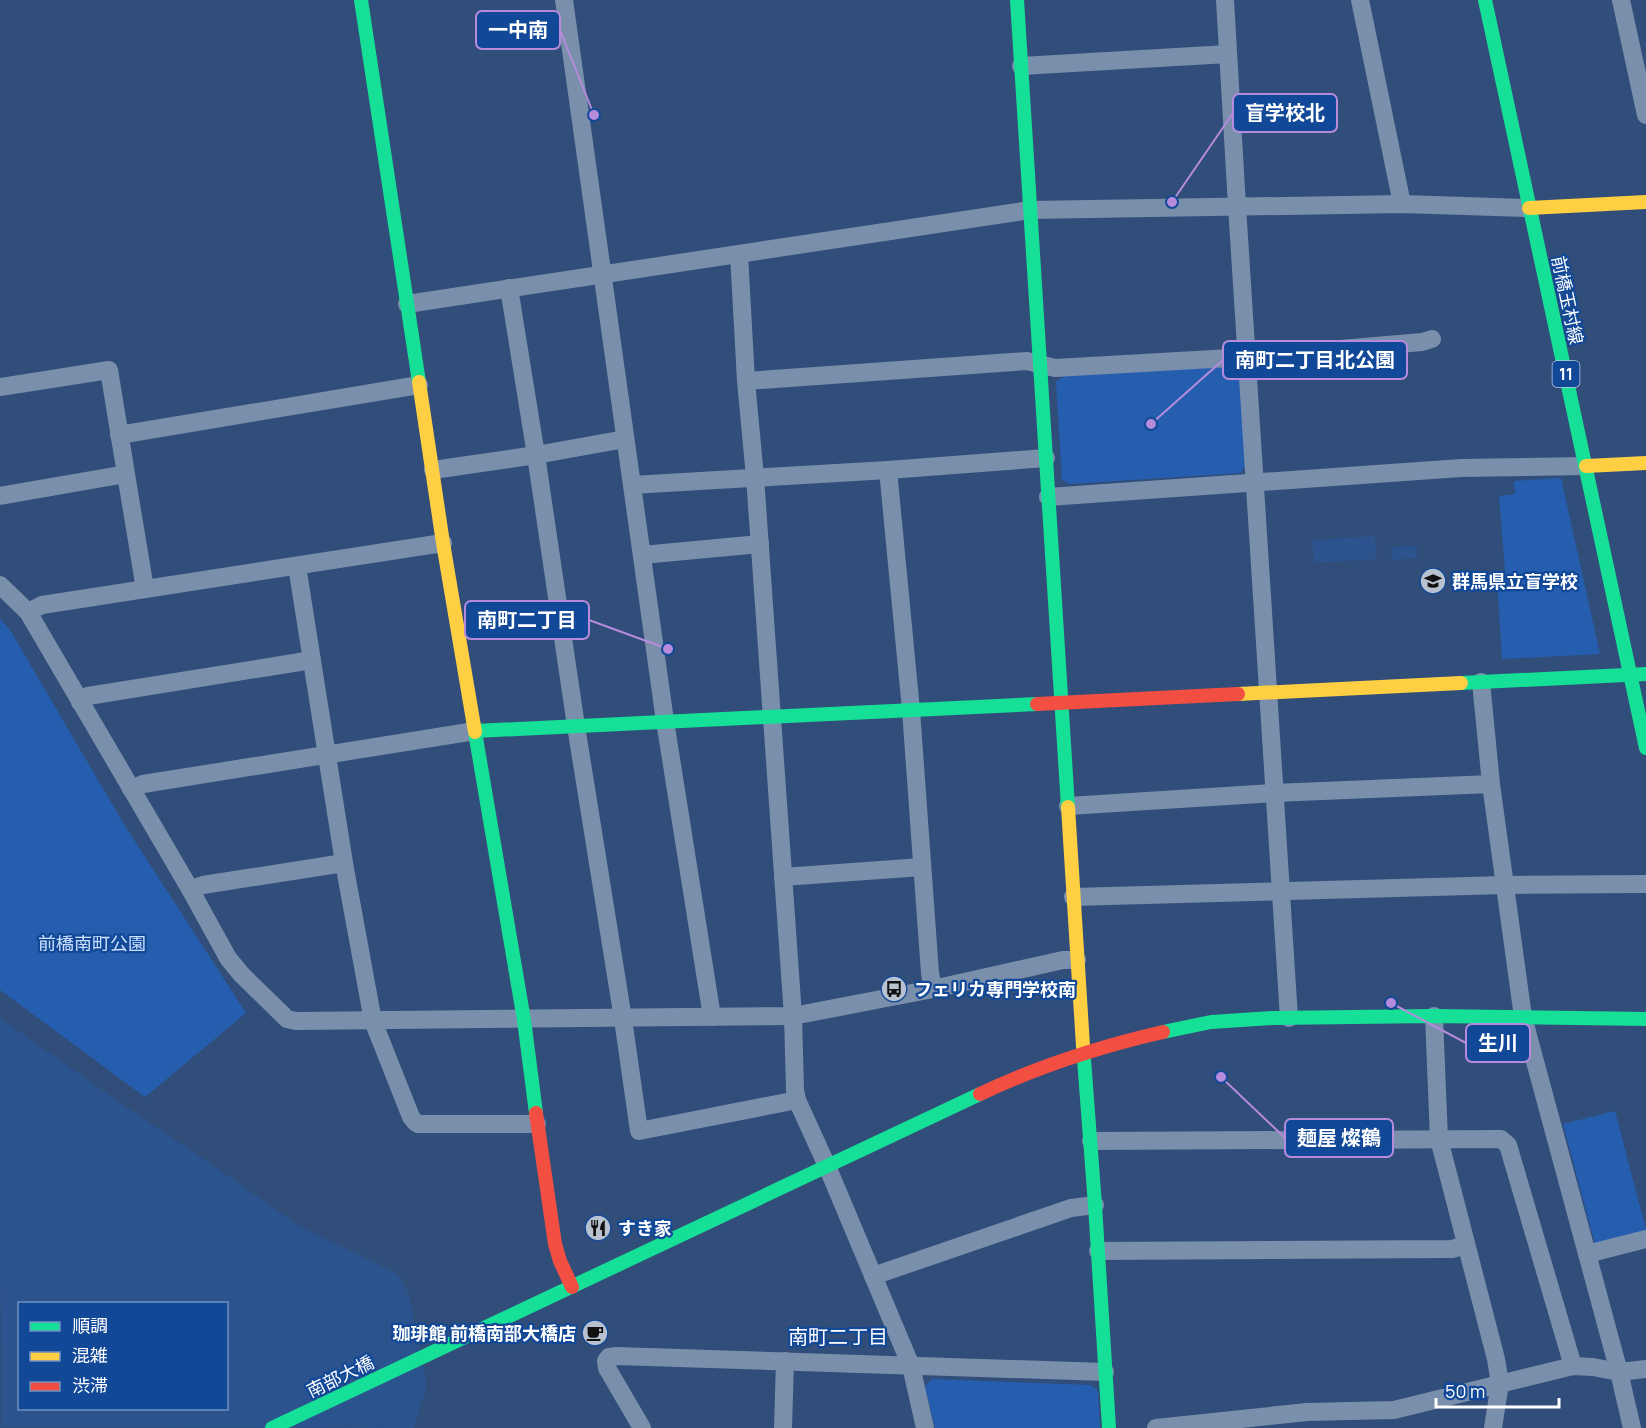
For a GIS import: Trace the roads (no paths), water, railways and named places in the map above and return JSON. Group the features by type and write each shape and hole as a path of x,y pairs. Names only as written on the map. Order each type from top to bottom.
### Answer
{"street":[{"path":"361,0 443,543 524,1020 555,1244 572,1287"},
{"path":"564,0 665,721 711,1017"},
{"path":"1017,0 1083,1054 1091,1141 1109,1428"},
{"path":"1225,0 1289,1018"},
{"path":"1360,0 1402,204"},
{"name":"前橋玉村線","path":"1485,0 1646,748"},
{"path":"1621,0 1646,115"},
{"path":"1021,66 1228,54"},
{"path":"407,304 1030,210 1402,204 1529,208 1646,202"},
{"path":"739,254 746,381 760,544 793,1016 795,1090 797,1100 911,1366 925,1428"},
{"path":"509,288 639,1131 797,1100"},
{"path":"746,381 1027,361 1055,368 1248,357 1422,342 1432,339"},
{"path":"0,387 109,370 145,589"},
{"path":"119,435 419,385"},
{"path":"433,470 625,439"},
{"path":"632,485 1046,458"},
{"path":"1048,497 1461,468 1646,463"},
{"path":"888,470 911,710 933,989"},
{"path":"0,496 126,474"},
{"path":"28,612 42,605 443,543"},
{"path":"642,555 760,544"},
{"path":"297,566 344,862 373,1021 414,1122 418,1124 537,1124"},
{"path":"0,585 28,612 228,958 241,975 287,1019 373,1021 793,1016 933,989 1063,960 1077,960"},
{"path":"80,702 88,696 312,660"},
{"path":"131,789 143,784 475,731 1646,674"},
{"path":"1481,682 1491,783 1523,1017 1632,1428"},
{"path":"1068,806 1491,783"},
{"path":"190,890 202,885 344,862"},
{"path":"783,877 922,867"},
{"path":"1074,897 1505,885 1646,884"},
{"path":"1434,1016 1439,1139 1496,1359 1500,1383 1493,1428"},
{"name":"南部大橋","path":"272,1428 988,1090 1083,1054 1137,1038 1229,1020 1434,1016 1646,1019"},
{"path":"1091,1141 1501,1139 1508,1144 1573,1366"},
{"path":"873,1276 1071,1208 1095,1205"},
{"path":"1587,1254 1646,1239"},
{"path":"1098,1251 1452,1249 1466,1245"},
{"path":"642,1428 607,1368 606,1361 609,1357 1105,1372"},
{"path":"783,1428 785,1361"},
{"path":"1155,1428 1308,1412 1394,1410 1573,1366 1619,1372 1646,1369"}],"place":[{"name":"一中南","path":"594,115"},
{"name":"盲学校北","path":"1172,202"},
{"name":"南町二丁目北公園","path":"1151,424"},
{"name":"群馬県立盲学校","path":"1433,581"},
{"name":"南町二丁目","path":"668,649"},
{"name":"フェリカ専門学校南","path":"894,989"},
{"name":"生川","path":"1391,1003"},
{"name":"麺屋 燦鶴","path":"1221,1077"},
{"name":"すき家","path":"598,1228"},
{"name":"珈琲館 前橋南部大橋店","path":"595,1333"}],"district":[{"name":"南町二丁目","path":"838,1336"}],"park label":[{"name":"前橋南町公園","path":"92,943"}]}
